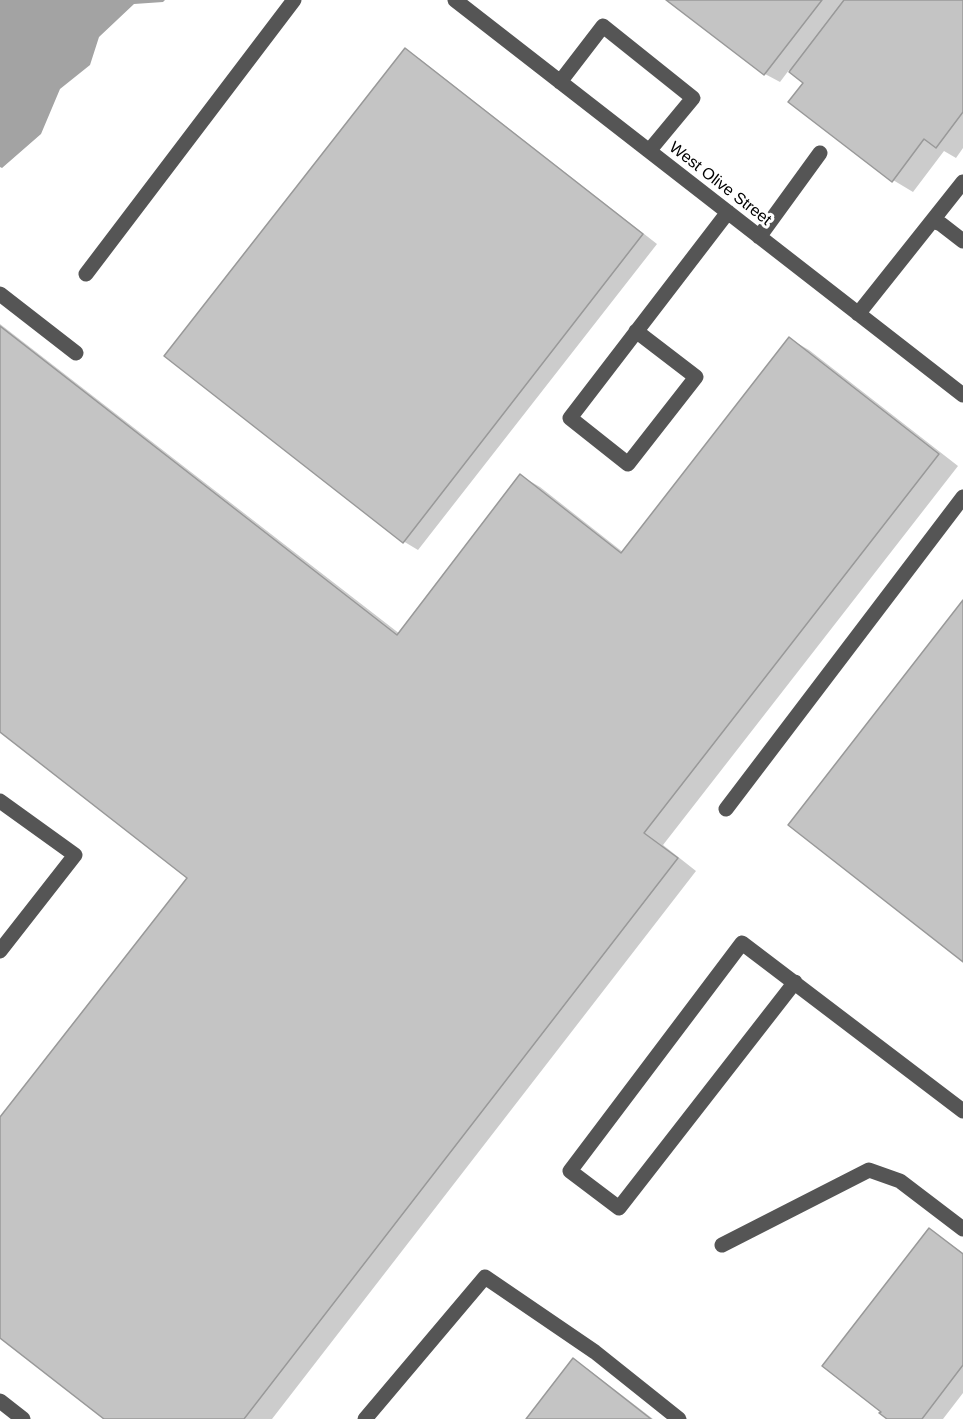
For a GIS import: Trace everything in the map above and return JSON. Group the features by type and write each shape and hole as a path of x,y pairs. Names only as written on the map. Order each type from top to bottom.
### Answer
{"street":[{"path":"86,274 294,0"},
{"name":"West Olive Street","path":"455,0 963,395"},
{"path":"560,82 603,26 693,98 649,152"},
{"path":"759,237 820,153"},
{"path":"858,314 963,182"},
{"path":"636,331 696,377 628,464 570,418 636,331 728,212"},
{"path":"932,221 941,224 963,241"},
{"path":"0,294 76,354"},
{"path":"726,809 963,496"},
{"path":"0,801 75,855 0,951"},
{"path":"795,982 619,1208 570,1171 742,943 795,982 963,1111"},
{"path":"722,1245 869,1170 900,1181 963,1229"},
{"path":"365,1419 486,1277 595,1352 680,1419"},
{"path":"0,1401 23,1419"}],"shaded area":[{"path":"0,0 165,0 134,4 99,37 90,65 60,89 41,134 2,168 0,167"}],"building":[{"path":"666,0 822,0 764,75"},
{"path":"844,0 963,0 963,112 936,148 924,139 892,182 788,102 803,83 789,72"},
{"path":"405,48 643,234 403,543 164,356"},
{"path":"0,326 397,635 520,474 621,553 789,337 939,454 644,833 678,858 244,1419 104,1419 0,1338 0,1117 187,878 0,732"},
{"path":"963,600 963,962 788,825"},
{"path":"929,1228 963,1254 963,1365 922,1419 887,1419 822,1366"},
{"path":"573,1358 651,1419 526,1419"}]}
